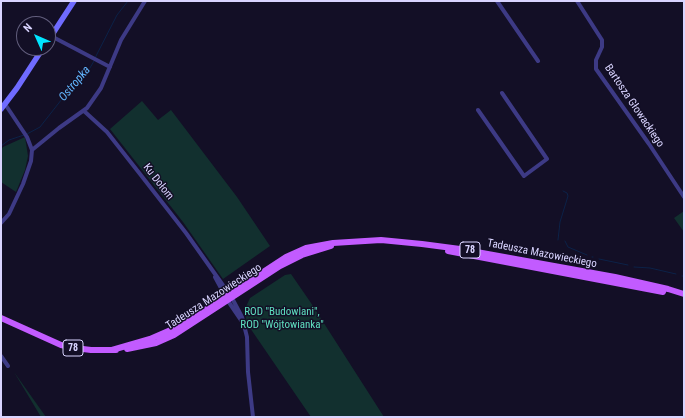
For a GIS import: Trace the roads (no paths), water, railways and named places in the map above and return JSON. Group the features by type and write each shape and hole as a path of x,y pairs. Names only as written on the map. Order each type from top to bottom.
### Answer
{"main road":[{"path":"56,29 74,1"},
{"path":"3,107 38,56"},
{"name":"Tadeusza Mazowieckiego","path":"1,318 61,345 75,348 112,350 138,348 165,339 182,330 229,297 291,260 316,250 346,242 368,240 395,241 530,266 564,274 684,295"},
{"name":"Tadeusza Mazowieckiego","path":"1,313 36,334"}],"street":[{"path":"32,150 59,128 84,111 91,104 101,88 121,40 145,1"},
{"path":"497,1 538,61"},
{"name":"Bartosza Głowackiego","path":"577,1 602,40 602,47 596,60 596,69 684,197"},
{"path":"56,41 110,67"},
{"path":"478,110 524,176 548,160 502,93"},
{"path":"1,223 9,214 23,184 31,161 32,150 27,137 3,107"},
{"name":"Ku Dołom","path":"84,111 107,132 186,233 229,297 244,325 247,337 248,372 253,417"},
{"path":"1,356 8,366"}],"waterway":[{"name":"Ostropka","path":"95,58 117,15 128,1"},
{"name":"Ostropka","path":"27,134 40,127 69,90 87,73 94,61"},
{"name":"Ostropka","path":"1,146 9,140 24,135"},
{"path":"558,240 560,222 568,196 567,193 563,191"},
{"path":"565,241 568,247 587,255"},
{"path":"599,259 628,265"},
{"path":"634,267 650,268 676,274"}],"park label":[{"name":"ROD \"Budowlani\", ROD \"Wójtowianka\"","path":"282,318"}]}
